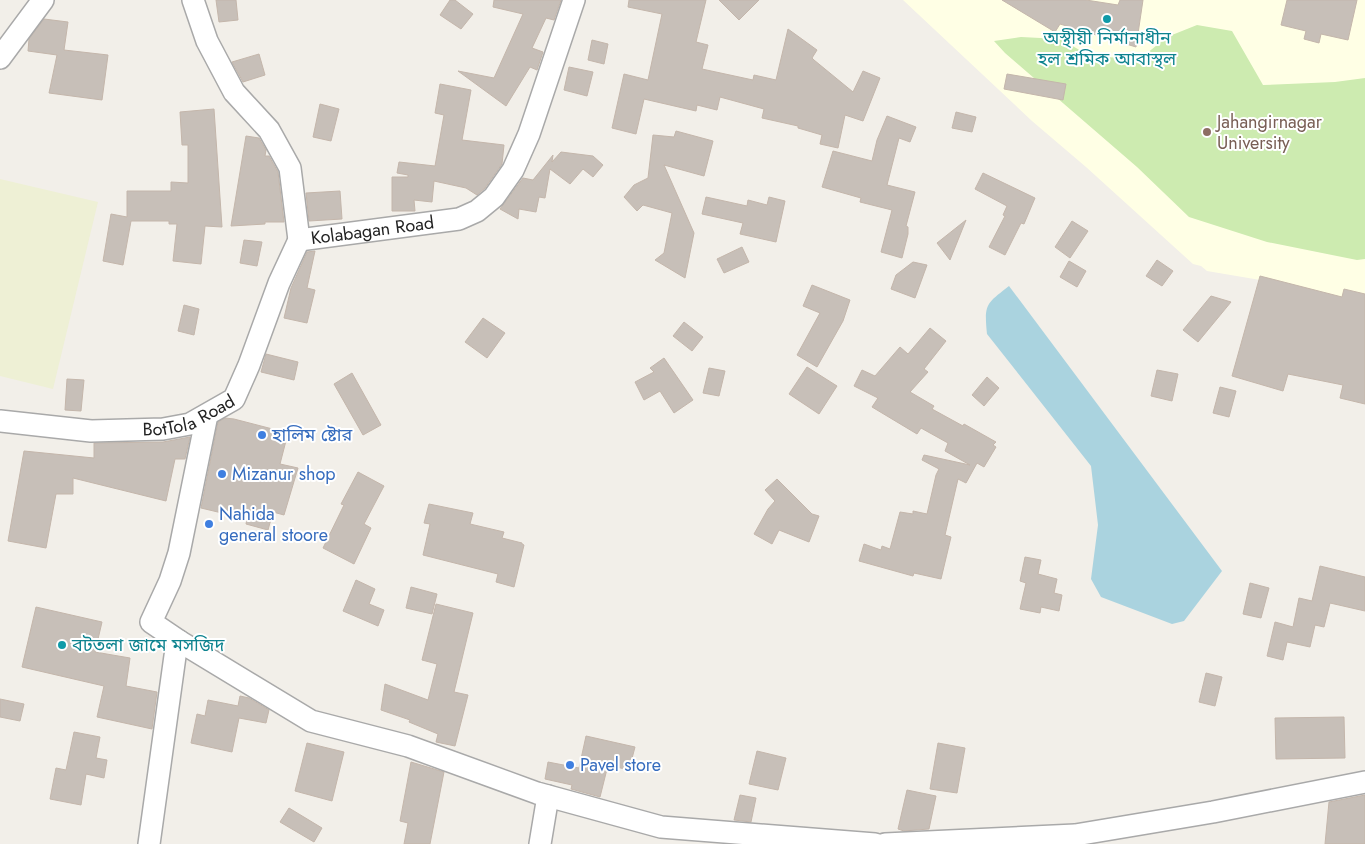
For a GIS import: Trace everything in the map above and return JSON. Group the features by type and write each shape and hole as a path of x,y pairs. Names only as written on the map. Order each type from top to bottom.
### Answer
{"street":[{"path":"0,58 43,0"},
{"name":"Kolabagan Road","path":"193,0 207,41 234,92 269,130 290,168 299,240 459,219 477,211 494,197 513,170 529,134 574,0"},
{"name":"BotTola Road","path":"0,422 91,431 163,429 190,424 234,399 249,365 279,283 299,240"},
{"path":"207,415 179,553 170,581 151,622 179,641 311,721 408,746 548,796 661,827 875,844"},
{"path":"149,844 175,656 179,641"},
{"path":"885,844 1075,835 1213,812 1365,782"},
{"path":"540,844 548,796"}],"shaded area":[{"name":"Jahangirnagar University","path":"903,0 1365,0 1365,302 1283,284 1207,271 1201,266 1193,264 1032,121"},
{"path":"0,179 98,202 53,389 0,376"}],"green space":[{"path":"1197,25 1232,31 1263,85 1335,82 1365,78 1365,259 1357,260 1267,242 1189,217 1137,167 1005,53 994,41 1021,37 1060,39 1092,57 1141,58 1167,37"}],"water":[{"path":"1009,286 1222,571 1184,621 1172,624 1101,597 1091,579 1098,525 1091,466 987,334 986,316 988,306 995,297"}],"building":[{"path":"216,0 236,0 238,20 219,22"},
{"path":"450,0 455,0 473,14 461,29 440,15"},
{"path":"494,0 561,0 554,20 546,18 532,48 543,52 537,70 530,67 506,106 458,71 494,78 523,14 493,7"},
{"path":"629,0 706,0 696,42 708,45 702,69 753,80 754,75 776,80 788,29 817,50 812,58 853,92 863,71 880,78 863,121 845,115 838,148 820,144 822,135 798,128 798,126 762,118 764,109 720,97 717,110 697,105 696,111 644,99 636,134 612,128 624,74 648,80 662,14 628,7"},
{"path":"719,0 759,0 739,20"},
{"path":"1002,0 1086,0 1118,5 1120,0 1143,0 1136,47 1060,24 1055,32"},
{"path":"1287,0 1357,0 1348,40 1321,34 1319,43 1304,39 1306,31 1281,25"},
{"path":"44,19 68,22 64,50 108,55 102,100 49,93 57,55 28,51 29,39"},
{"path":"592,40 608,44 604,64 588,60"},
{"path":"259,54 265,75 243,82 232,62"},
{"path":"569,67 593,72 587,96 564,90"},
{"path":"1007,74 1066,84 1063,100 1004,89"},
{"path":"440,84 471,90 462,140 504,145 502,164 485,188 477,195 466,188 434,181 432,202 414,200 415,211 392,211 392,177 408,177 408,175 397,173 399,162 435,166 444,115 435,113"},
{"path":"320,104 339,109 331,141 313,137"},
{"path":"214,109 222,227 205,226 201,264 173,261 177,224 169,224 169,221 131,221 123,265 103,261 111,214 127,217 127,191 171,191 171,182 188,183 188,145 182,145 180,112"},
{"path":"956,112 976,117 972,132 952,128"},
{"path":"887,116 916,127 910,142 899,138 887,185 915,192 906,226 908,227 908,234 902,258 881,252 892,210 860,202 861,198 822,187 833,151 872,161 877,140"},
{"path":"676,131 713,141 704,176 664,165 694,233 685,278 655,260 664,253 672,213 643,205 637,211 624,197 634,185 648,178 653,135 674,137"},
{"path":"246,136 259,138 266,150 265,156 269,156 278,172 284,222 231,226"},
{"path":"561,152 593,156 603,165 593,177 583,169 570,184 550,169 545,198 539,197 536,212 519,209 518,219 500,209 523,178 533,180 553,155 552,162"},
{"path":"983,173 1035,198 1024,224 1021,223 1005,255 989,247 1005,216 1003,215 1007,206 975,189"},
{"path":"340,191 342,219 309,221 306,193"},
{"path":"706,197 747,206 748,200 767,205 769,197 785,201 776,242 740,234 743,223 702,214"},
{"path":"966,220 950,260 937,243"},
{"path":"1072,221 1088,231 1070,258 1055,247"},
{"path":"244,240 262,242 257,266 240,263"},
{"path":"742,247 749,262 724,273 717,259"},
{"path":"315,251 307,288 315,290 307,323 284,318 291,288 307,252"},
{"path":"1157,260 1173,271 1162,286 1146,276"},
{"path":"1069,261 1086,271 1077,287 1060,277"},
{"path":"913,262 927,265 915,298 891,289 896,275"},
{"path":"1260,276 1342,297 1344,289 1365,294 1365,404 1340,398 1343,385 1288,374 1283,391 1232,376"},
{"path":"812,285 850,300 843,321 817,367 797,355 820,313 803,306"},
{"path":"1211,296 1231,302 1198,342 1183,330"},
{"path":"184,305 199,309 194,335 178,331"},
{"path":"483,318 505,333 487,358 465,342"},
{"path":"684,322 703,337 692,351 673,336"},
{"path":"930,328 946,341 924,369 928,372 910,392 934,406 932,409 996,442 993,445 996,447 984,467 977,463 966,483 958,479 945,535 951,537 941,579 914,573 913,576 859,561 864,544 881,550 882,546 890,549 900,512 913,514 913,511 927,514 939,469 922,460 924,455 970,465 945,451 948,443 921,428 917,434 872,407 878,398 854,386 862,370 875,376 900,347 908,354"},
{"path":"266,354 298,362 294,380 261,372"},
{"path":"664,358 693,400 674,413 660,391 644,400 635,382 654,372 650,368"},
{"path":"807,367 837,386 819,414 789,394"},
{"path":"709,368 725,371 719,396 703,393"},
{"path":"1157,370 1178,374 1172,401 1151,396"},
{"path":"352,373 381,425 363,435 334,384"},
{"path":"987,377 999,388 984,406 972,395"},
{"path":"67,379 84,380 81,411 65,410"},
{"path":"1220,387 1236,391 1229,417 1213,413"},
{"path":"225,418 288,433 280,464 298,468 284,515 273,512 268,530 246,524 247,519 201,508 218,422"},
{"path":"190,437 185,459 175,459 166,501 73,478 73,494 56,494 46,548 8,541 24,451 94,458 94,443 163,442"},
{"path":"358,472 384,486 364,524 371,528 354,564 323,548 344,505 341,504"},
{"path":"777,479 812,514 819,516 809,542 779,530 772,544 754,534 768,509 775,501 765,490"},
{"path":"429,504 473,513 470,524 504,532 502,538 522,543 524,545 514,587 496,582 498,574 423,555 430,524 424,523"},
{"path":"1025,557 1041,560 1038,574 1057,579 1054,593 1062,595 1059,611 1041,607 1040,613 1020,609 1026,583 1020,581"},
{"path":"1320,566 1365,577 1365,611 1330,603 1324,627 1315,625 1310,647 1287,642 1283,660 1267,656 1275,622 1293,627 1299,598 1312,601"},
{"path":"356,580 375,589 369,604 384,610 378,626 343,611"},
{"path":"1250,583 1269,588 1261,618 1243,614"},
{"path":"411,587 437,594 432,614 406,608"},
{"path":"436,604 473,613 454,692 468,695 455,746 436,742 438,734 409,722 410,720 381,710 385,684 428,700 437,664 422,660"},
{"path":"36,607 102,622 95,652 130,658 126,686 157,692 152,729 97,717 104,686 22,667"},
{"path":"1206,673 1222,677 1215,706 1199,702"},
{"path":"240,696 249,698 269,710 266,723 239,718 232,752 191,743 197,714 205,716 208,700 238,706"},
{"path":"0,699 24,704 20,721 0,717"},
{"path":"1344,717 1345,758 1276,759 1275,718"},
{"path":"74,732 100,737 96,758 107,760 104,778 86,774 81,805 50,799 56,768 66,770"},
{"path":"586,736 635,747 629,770 608,765 600,797 571,789 572,785 545,779 548,762 579,768"},
{"path":"307,743 344,752 332,801 295,791"},
{"path":"938,743 965,748 957,793 930,789"},
{"path":"757,751 786,758 778,790 749,784"},
{"path":"411,762 444,772 430,844 404,844 408,823 400,821"},
{"path":"907,790 936,796 929,829 904,831 898,829"},
{"path":"740,795 756,798 751,822 734,820"},
{"path":"1365,795 1365,844 1325,844 1329,802"},
{"path":"289,808 322,828 314,842 280,822"}],"place":[{"name":"অস্থীয়ী নির্মানাধীন হল শ্রমিক আবাস্থল","path":"1107,19"},
{"name":"Jahangirnagar University","path":"1207,132"},
{"name":"হালিম ষ্টোর","path":"262,435"},
{"name":"Mizanur shop","path":"222,474"},
{"name":"Nahida general stoore","path":"209,524"},
{"name":"বটতলা জামে মসজিদ","path":"62,645"},
{"name":"Pavel store","path":"570,765"}]}
